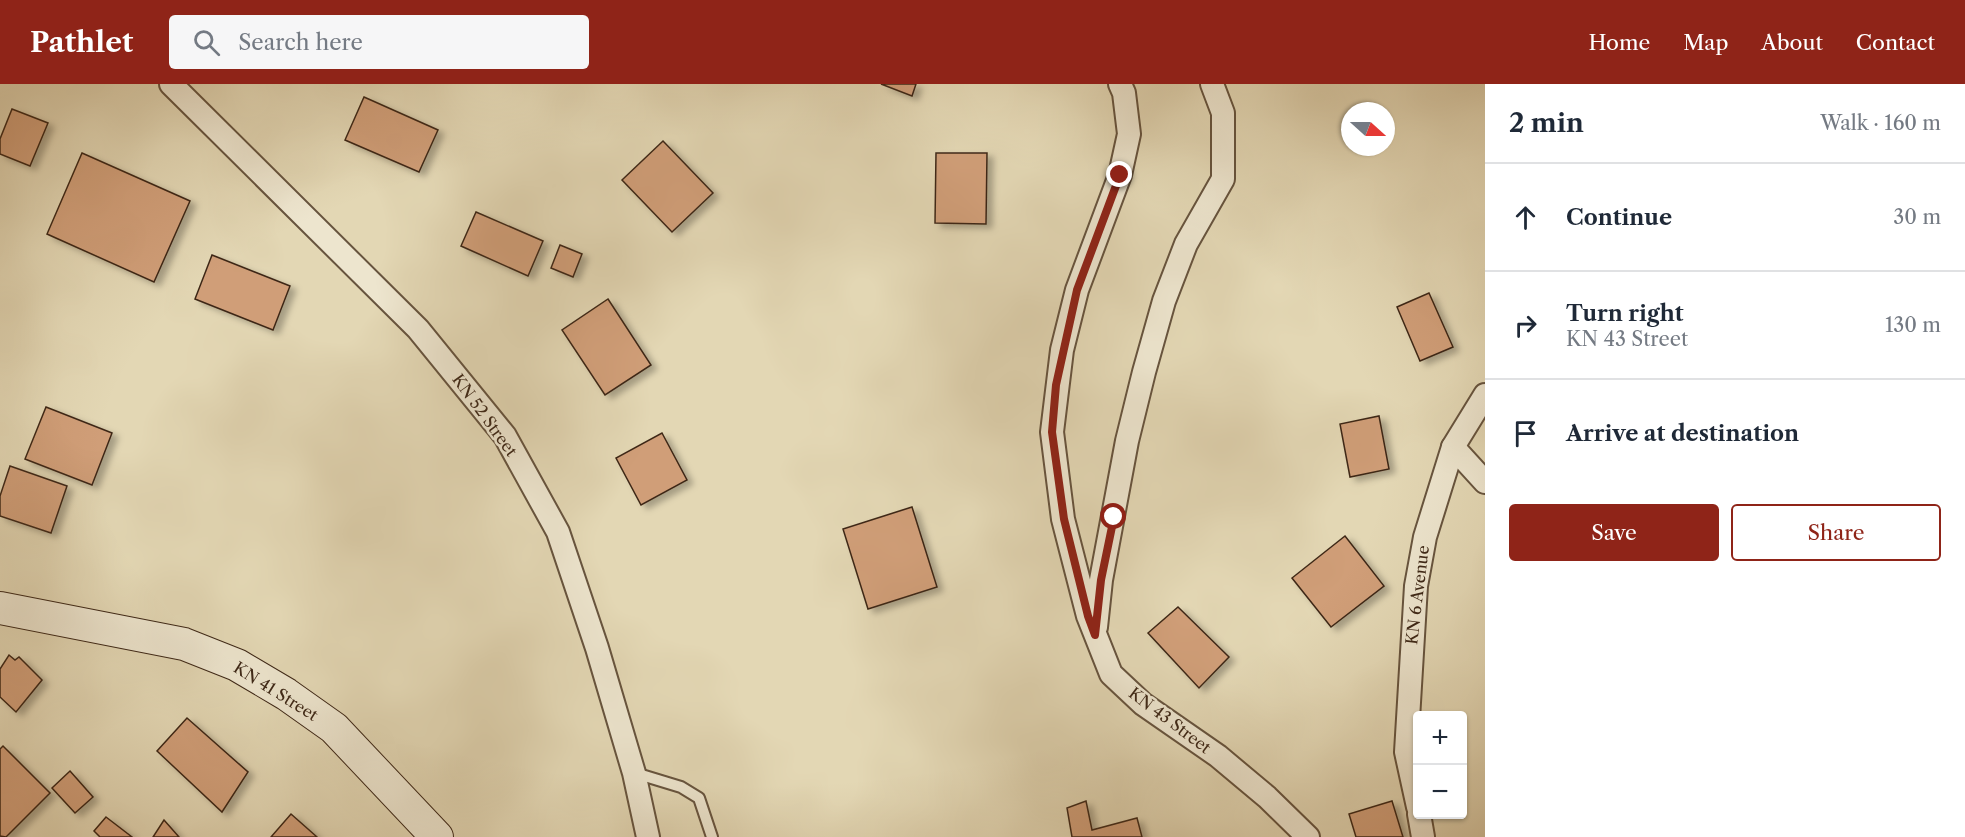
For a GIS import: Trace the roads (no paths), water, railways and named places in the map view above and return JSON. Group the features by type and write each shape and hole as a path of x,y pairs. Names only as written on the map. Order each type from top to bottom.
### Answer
{"main road":[{"name":"KN 41 Street","path":"0,608 184,644 237,665 286,694 334,728 437,837"}],"street":[{"name":"KN 52 Street","path":"171,84 418,329 505,436 558,532 597,648 634,772 648,837"},
{"name":"KN 43 Street","path":"1120,84 1124,93 1129,134 1120,175 1077,290 1056,385 1052,432 1064,519 1088,616 1092,644 1111,674 1143,704 1218,756 1267,797 1308,837"},
{"path":"1092,644 1101,580 1127,441 1164,301 1186,244 1223,179 1222,113 1212,84"},
{"name":"KN 6 Avenue","path":"1413,784 1406,752 1416,586 1425,537 1453,447 1485,395"},
{"path":"1453,447 1485,482"},
{"path":"1420,819 1424,837"}],"lane":[{"path":"634,772 681,787 699,798 712,837"}]}
